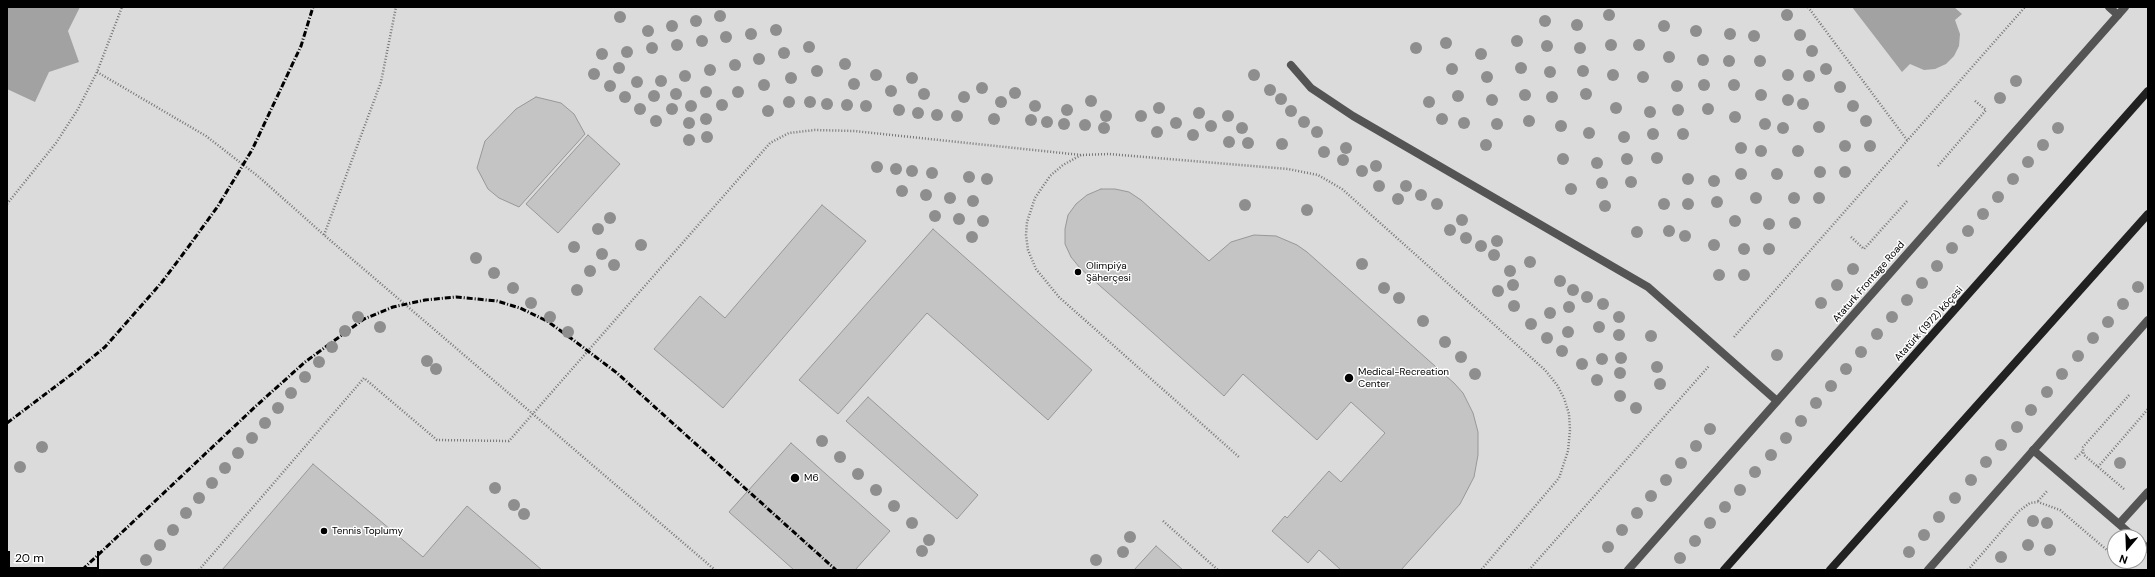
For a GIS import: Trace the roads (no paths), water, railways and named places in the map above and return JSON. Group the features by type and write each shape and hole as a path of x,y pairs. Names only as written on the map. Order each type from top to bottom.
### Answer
{"main road":[{"name":"Atatürk (1972) köçesi","path":"1724,570 2148,91"},
{"path":"1830,570 2148,214"}],"street":[{"path":"2109,7 2118,15"},
{"name":"Ataturk Frontage Road","path":"1628,570 2125,7"},
{"path":"1291,65 1311,88 1353,116 1648,287 1778,401"},
{"path":"1928,570 2148,320"},
{"path":"2033,450 2125,529"},
{"path":"2119,524 2148,492"}],"railway":[{"path":"7,423 105,347 162,282 189,246 218,206 252,150 301,46 313,7"},
{"path":"82,570 256,406 305,362 335,340 364,319 393,307 425,300 456,297 497,301 520,308 547,321 617,373 836,570"}],"place":[{"name":"Olimpiýa Şäherçesi","path":"1078,272"},
{"name":"Medical-Recreation Center","path":"1349,378"},
{"name":"M6","path":"795,478"},
{"name":"Tennis Toplumy","path":"324,531"}]}
